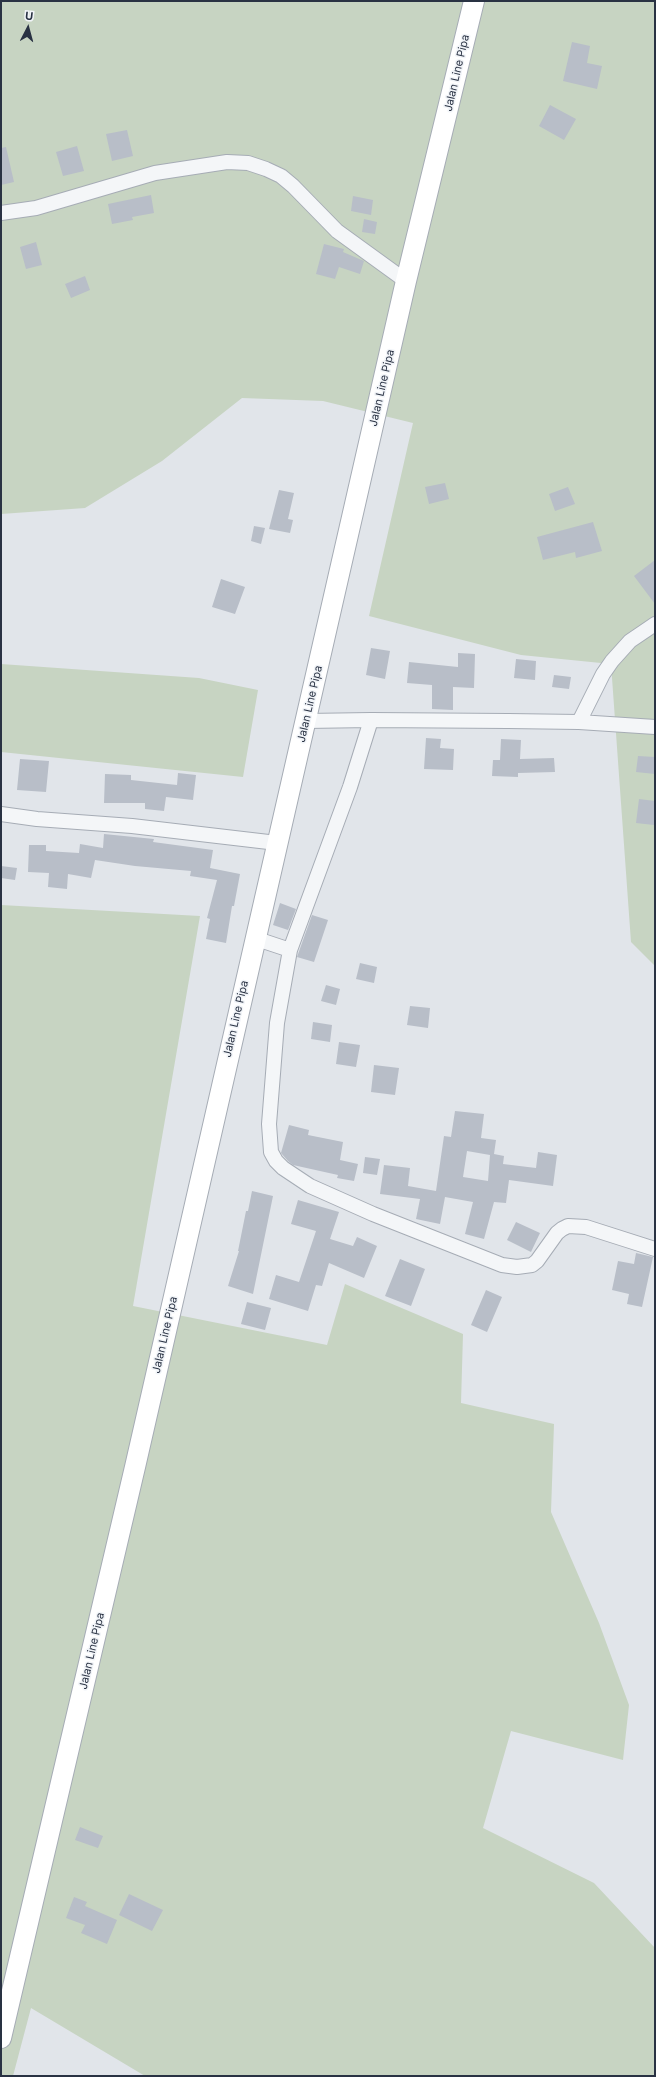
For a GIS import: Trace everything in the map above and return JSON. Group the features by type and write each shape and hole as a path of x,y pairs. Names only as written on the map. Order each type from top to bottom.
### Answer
{"main road":[{"name":"Jalan Line Pipa","path":"1,2038 124,1513 254,938 306,721 406,280 474,1"}],"street":[{"path":"1,213 36,208 155,173 227,162 248,163 281,176 293,186 337,231 406,280"},
{"path":"579,722 603,674 612,661 630,641 655,624"},
{"path":"306,721 372,720 579,722 655,728"},
{"path":"372,720 350,787 290,950 276,1030 269,1124 271,1152 276,1161 283,1168 310,1186 443,1243 502,1265 517,1267 532,1265 537,1261 557,1233 568,1226 586,1227 655,1249"},
{"path":"1,814 37,819 132,826 277,843"},
{"path":"254,938 290,950"}],"green space":[{"path":"1,1 655,1 655,966 631,942 611,664 521,655 369,616 413,423 323,401 242,398 162,461 85,508 1,514"},
{"path":"1,664 199,678 258,690 243,777 1,752"},
{"path":"1,905 200,916 133,1306 327,1345 345,1284 463,1334 461,1403 554,1424 551,1512 599,1623 629,1705 623,1760 511,1731 483,1828 594,1883 655,1948 655,2076 145,2076 31,2008 13,2076 1,2076"}],"building":[{"path":"572,42 590,46 587,63 602,66 597,89 563,81"},
{"path":"550,105 576,119 564,140 539,126"},
{"path":"127,130 133,156 112,161 106,134"},
{"path":"77,146 84,171 63,176 56,152"},
{"path":"6,147 14,182 1,185 1,148"},
{"path":"151,195 154,213 132,217 133,220 112,224 108,204"},
{"path":"353,196 373,200 371,215 351,211"},
{"path":"364,219 377,222 375,234 362,232"},
{"path":"36,242 42,265 26,269 20,247"},
{"path":"324,244 344,249 343,252 364,261 360,274 339,267 335,279 316,274"},
{"path":"85,276 90,290 71,298 65,284"},
{"path":"445,483 449,499 429,504 425,487"},
{"path":"568,487 575,504 555,511 549,494"},
{"path":"279,490 294,493 288,519 293,520 290,533 269,529"},
{"path":"593,522 602,551 576,558 575,552 543,560 537,537"},
{"path":"254,526 265,528 261,544 251,541"},
{"path":"655,560 655,604 634,576"},
{"path":"221,579 245,587 235,614 212,607"},
{"path":"371,648 390,651 385,679 366,675"},
{"path":"458,653 475,654 474,688 453,687 453,710 432,709 432,685 407,683 409,662 458,667"},
{"path":"516,659 536,661 535,680 514,678"},
{"path":"554,675 571,677 569,689 552,687"},
{"path":"426,738 441,739 440,748 454,749 453,770 424,769"},
{"path":"501,739 521,740 520,759 554,758 555,772 518,773 518,777 492,776 493,760 500,760"},
{"path":"638,756 655,757 655,774 636,772"},
{"path":"20,759 49,761 46,792 17,790"},
{"path":"178,773 196,775 193,800 166,797 164,811 145,809 145,803 104,803 105,774 131,775 131,780 177,785"},
{"path":"639,799 655,801 654,825 636,823"},
{"path":"104,834 154,839 153,842 213,850 210,868 240,874 234,906 232,906 226,943 206,939 210,919 207,918 217,880 190,876 191,871 135,866 95,860 91,878 68,874 67,889 48,887 49,873 28,872 29,845 46,845 46,851 79,853 80,844 103,848"},
{"path":"1,866 17,868 15,880 1,878"},
{"path":"280,903 296,909 288,930 273,925"},
{"path":"312,915 328,920 314,962 297,957"},
{"path":"360,963 377,967 374,983 356,979"},
{"path":"326,985 340,989 336,1005 321,1001"},
{"path":"410,1006 430,1008 428,1028 407,1025"},
{"path":"313,1022 332,1025 330,1042 311,1039"},
{"path":"339,1042 360,1045 356,1067 336,1064"},
{"path":"374,1065 399,1068 395,1095 371,1092"},
{"path":"455,1111 484,1114 481,1138 496,1140 494,1154 504,1156 503,1164 536,1168 538,1152 557,1155 553,1186 509,1180 506,1203 494,1202 484,1239 465,1234 473,1202 445,1197 440,1224 416,1219 420,1199 380,1194 384,1165 410,1168 408,1186 436,1191 444,1136 451,1137","holes":["467,1151 490,1155 488,1181 463,1177"]},
{"path":"289,1125 309,1130 308,1135 343,1142 340,1160 358,1164 354,1181 337,1178 338,1175 293,1165 288,1161 281,1153"},
{"path":"365,1157 380,1159 377,1175 363,1173"},
{"path":"252,1191 273,1196 253,1294 228,1286 239,1251 246,1211 248,1211"},
{"path":"298,1200 339,1212 330,1239 353,1246 357,1237 377,1246 364,1278 329,1263 322,1286 316,1285 308,1311 269,1299 276,1275 299,1282 316,1231 291,1224"},
{"path":"516,1222 540,1233 531,1252 507,1240"},
{"path":"636,1253 653,1257 642,1307 627,1304 629,1294 612,1290 618,1261 634,1264"},
{"path":"400,1259 425,1269 411,1306 385,1296"},
{"path":"486,1290 502,1297 487,1332 471,1325"},
{"path":"247,1302 271,1308 265,1330 241,1324"},
{"path":"80,1827 103,1836 98,1848 75,1840"},
{"path":"129,1894 163,1910 152,1931 119,1915"},
{"path":"74,1897 87,1902 85,1906 117,1920 107,1944 81,1933 85,1925 66,1918"}]}
